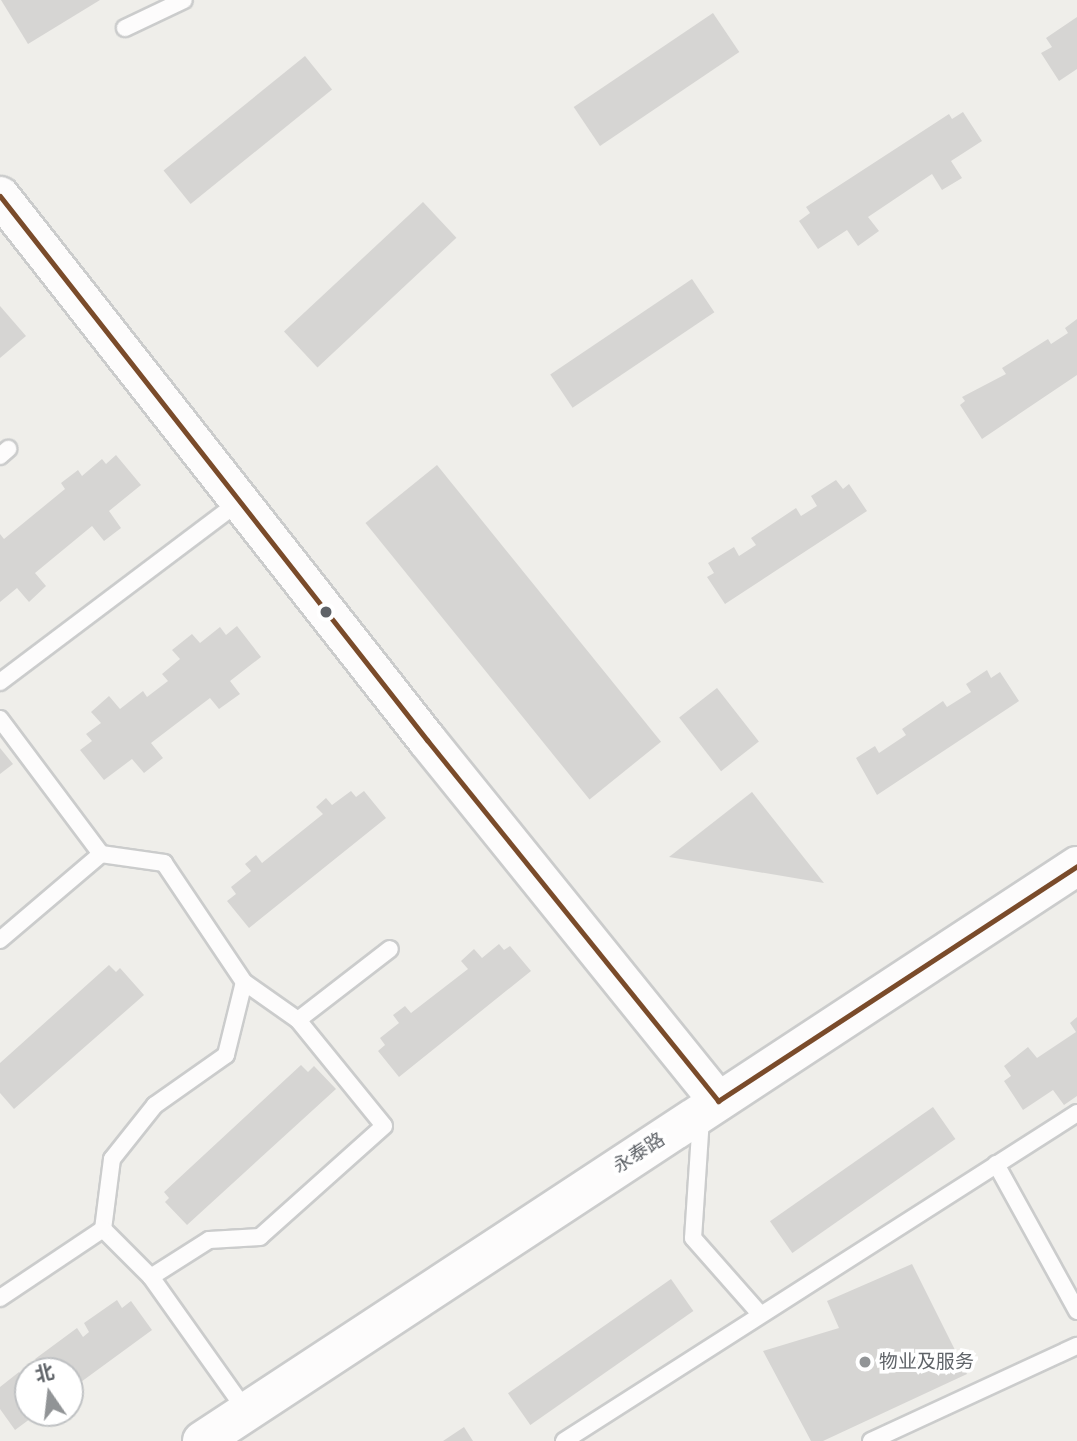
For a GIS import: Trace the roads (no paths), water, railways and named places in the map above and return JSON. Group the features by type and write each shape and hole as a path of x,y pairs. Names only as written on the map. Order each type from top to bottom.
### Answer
{"street":[{"path":"0,196 710,1106"},
{"name":"永泰路","path":"202,1441 1077,866"}],"lane":[{"path":"125,28 184,0"},
{"path":"0,682 239,502"},
{"path":"0,719 101,853 164,863 244,982 298,1020 384,1126 260,1237 209,1240 151,1277"},
{"path":"0,940 101,853"},
{"path":"298,1020 390,949"},
{"path":"0,1298 103,1229 112,1159 155,1105 226,1055 244,982"},
{"path":"710,1106 693,1238 760,1314"},
{"path":"564,1441 1077,1113"},
{"path":"996,1164 1077,1311"},
{"path":"103,1229 151,1277 247,1412"},
{"path":"871,1441 1077,1346"}],"place":[{"name":"物业及服务","path":"865,1362"}]}
